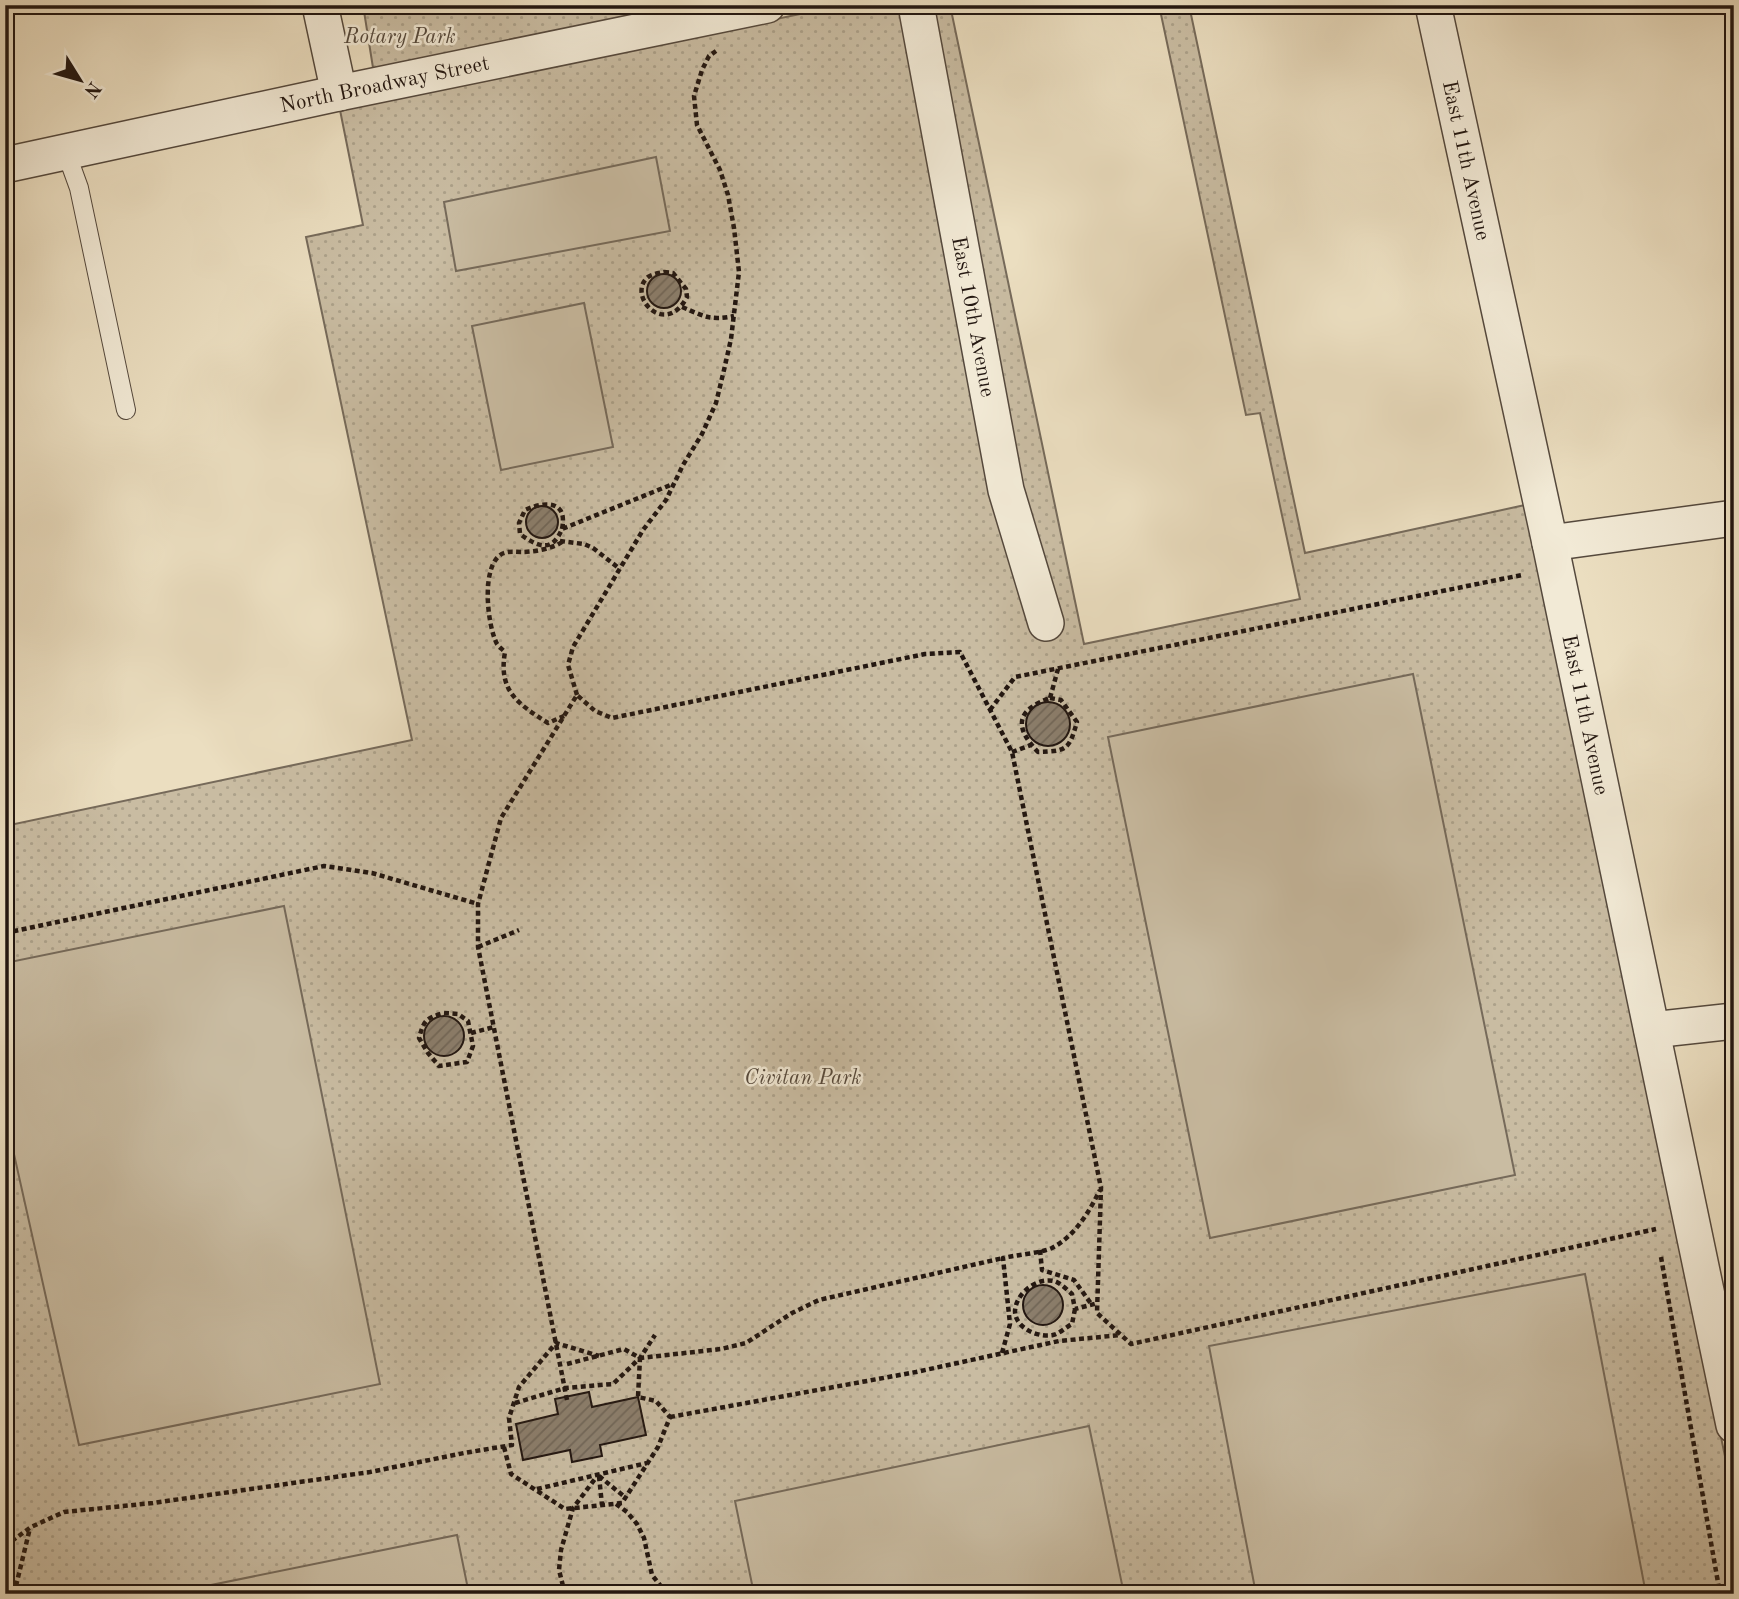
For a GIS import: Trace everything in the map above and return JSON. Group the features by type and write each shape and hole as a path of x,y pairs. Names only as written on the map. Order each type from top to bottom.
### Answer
{"street":[{"path":"320,5 339,93"},
{"name":"North Broadway Street","path":"5,164 339,93 723,20 767,5"},
{"name":"East 10th Avenue","path":"916,5 1006,490 1046,623"},
{"name":"East 11th Avenue","path":"1433,5 1550,543 1734,1425"},
{"path":"1550,543 1734,518"},
{"path":"1652,1030 1734,1021"}],"lane":[{"path":"66,152 79,188 126,410"}],"path":[{"path":"723,20 719,49 709,56 694,96 697,125 720,170 734,228 739,272 731,339 716,403 702,434 666,500 643,530 573,647 568,664 577,695 595,711 612,718 925,654 960,652 1012,752 1101,1188 1095,1304 1097,1313 1131,1344 1656,1229 1658,1238"},
{"path":"664,272 673,273 686,289 687,298 682,307 667,316 659,315 644,304 644,282 650,276 664,272"},
{"path":"682,307 705,318 734,316"},
{"path":"562,529 673,484"},
{"path":"552,736 548,723 521,705 508,691 502,666 505,652 497,644 488,608 487,580 494,560 503,553 555,547 560,541 564,520 562,510 555,505 536,505 524,510 519,523 520,534 538,545 550,545 560,541 584,544 620,569"},
{"path":"990,710 1014,677 1522,575 1525,588"},
{"path":"1050,698 1058,669"},
{"path":"568,1400 478,947 478,904 501,818 577,695"},
{"path":"1050,698 1061,700 1077,722 1072,742 1063,750 1048,752 1038,752 1031,745 1022,729 1022,717 1030,706 1050,698"},
{"path":"548,723 564,716"},
{"path":"1012,752 1031,745"},
{"path":"5,933 324,866 372,873 478,904"},
{"path":"478,947 519,930"},
{"path":"444,1013 458,1014 468,1021 471,1033 473,1046 467,1062 439,1066 419,1038 423,1024 430,1017 444,1013"},
{"path":"471,1033 494,1027"},
{"path":"567,1364 624,1349 640,1358 721,1349 746,1343 792,1313 819,1300 1051,1248 1073,1232 1101,1188"},
{"path":"1040,1250 1042,1270 1074,1280 1095,1304"},
{"path":"1661,1252 1720,1594"},
{"path":"1002,1353 1010,1324 1003,1258"},
{"path":"1041,1281 1056,1281 1072,1294 1075,1309 1072,1324 1054,1335 1037,1336 1019,1324 1015,1311 1023,1291 1041,1281"},
{"path":"1075,1309 1095,1304"},
{"path":"514,1403 565,1388 613,1384 640,1358 655,1335"},
{"path":"1054,1335 1059,1341"},
{"path":"670,1417 916,1372 1059,1341 1121,1335"},
{"path":"556,1343 599,1356"},
{"path":"5,1546 31,1527 64,1512 153,1503 370,1472 512,1445 509,1418 519,1387 556,1343"},
{"path":"640,1358 638,1397 656,1401 670,1417"},
{"path":"503,1446 512,1474 565,1509 622,1503 658,1447 670,1417"},
{"path":"535,1490 648,1463"},
{"path":"598,1475 626,1498"},
{"path":"598,1475 602,1506"},
{"path":"565,1594 559,1570 561,1550 573,1508 598,1475"},
{"path":"616,1504 627,1512 645,1538 652,1575 667,1594"},
{"path":"14,1594 31,1527"},
{"path":"5,1536 11,1542"}],"green space":[{"name":"Rotary Park","path":"363,5 695,5 374,74"},
{"name":"Civitan Park","path":"843,5 950,5 1084,644 1300,599 1260,413 1246,415 1159,5 1189,5 1305,553 1525,505 1734,1499 1734,1594 5,1594 5,826 412,740 306,237 363,225 340,110"},
{"path":"656,157 670,231 456,271 444,202"},
{"path":"584,303 613,447 501,470 472,326"},
{"path":"1413,674 1515,1175 1210,1238 1108,737"},
{"path":"284,906 380,1384 79,1445 5,1114 5,963"},
{"path":"1585,1274 1646,1594 1256,1594 1209,1346"},
{"path":"1089,1426 1124,1594 754,1594 735,1501"},
{"path":"457,1535 469,1594 167,1594"}],"building":[{"path":"664,274 676,279 681,291 676,303 664,308 652,303 647,291 652,279"},
{"path":"542,506 554,510 558,522 554,534 542,538 530,534 526,522 530,510"},
{"path":"1048,702 1063,709 1070,724 1063,739 1048,746 1033,739 1026,724 1033,709"},
{"path":"444,1016 452,1017 458,1022 463,1028 463,1044 458,1050 452,1055 444,1056 436,1055 430,1050 425,1044 424,1036 425,1028 430,1022 436,1017"},
{"path":"1043,1285 1051,1286 1057,1291 1062,1297 1062,1313 1057,1319 1051,1324 1043,1325 1035,1324 1029,1319 1024,1313 1023,1305 1024,1297 1029,1291 1035,1286"},
{"path":"589,1392 592,1407 638,1397 646,1435 600,1445 602,1456 572,1462 570,1450 523,1460 516,1424 558,1414 555,1399"}]}
